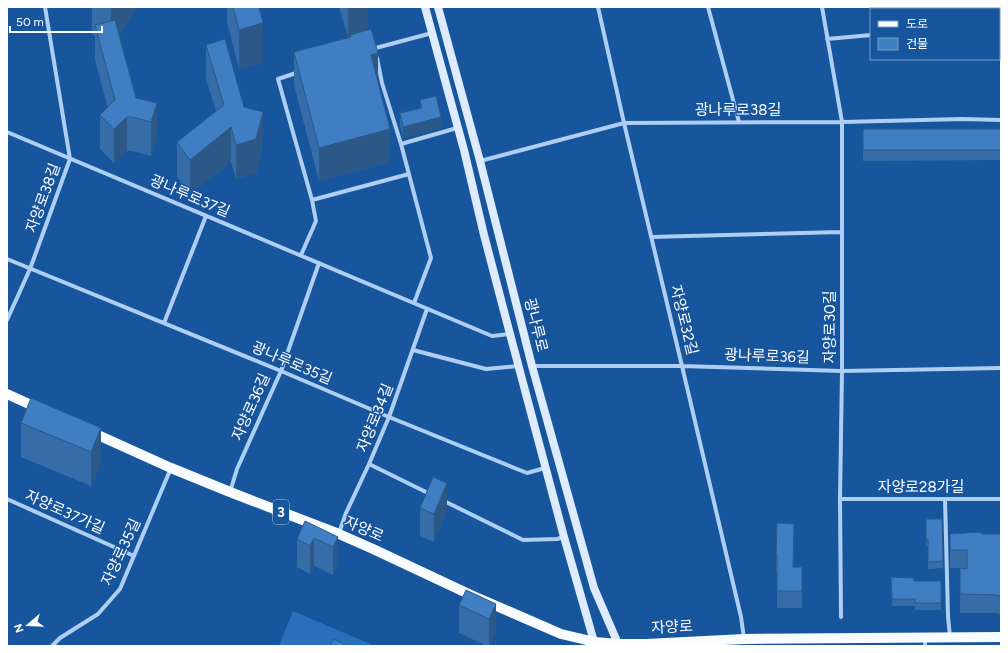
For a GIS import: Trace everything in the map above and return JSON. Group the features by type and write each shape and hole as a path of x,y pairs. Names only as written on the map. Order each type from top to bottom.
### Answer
{"main road":[{"name":"광나루로","path":"425,7 545,468 595,644"},
{"name":"광나루로","path":"438,7 480,162 532,366 594,588 618,645"},
{"path":"7,394 48,413"},
{"name":"자양로","path":"82,428 171,468 339,534 561,634 595,644 718,643 744,639 774,642 925,642 950,637 1001,637"}],"street":[{"name":"자양로38길","path":"7,320 30,269 70,159 45,7"},
{"name":"자양로32길","path":"598,7 741,617 744,639"},
{"path":"708,7 739,122"},
{"name":"자양로30길","path":"822,7 842,122 842,371 840,499 841,617"},
{"path":"367,51 432,33"},
{"path":"827,39 870,35"},
{"path":"374,49 382,83 401,144 432,258 414,303"},
{"path":"300,72 278,79 312,200 316,221 301,256"},
{"name":"광나루로38길","path":"480,162 624,123 842,122 962,119 1001,120"},
{"path":"401,144 457,128"},
{"name":"광나루로37길","path":"7,132 492,336 510,334"},
{"path":"312,200 409,174"},
{"path":"164,323 206,216"},
{"path":"651,237 842,232"},
{"name":"광나루로35길","path":"7,259 527,473 545,468"},
{"name":"자양로36길","path":"230,492 237,468 281,371 319,263"},
{"name":"자양로34길","path":"339,534 346,513 370,464 390,417 427,309"},
{"name":"광나루로","path":"413,350 486,369 518,366"},
{"name":"광나루로36길","path":"532,366 682,366 842,371 1001,368"},
{"path":"370,464 432,495"},
{"name":"자양로35길","path":"52,646 60,638 98,614 120,589 171,468"},
{"path":"439,498 523,540 564,537"},
{"name":"자양로37가길","path":"7,499 134,556"},
{"name":"자양로28가길","path":"840,499 1001,499"},
{"path":"945,499 948,616 950,637"}],"shaded area":[{"path":"293,611 375,646 279,646"}],"building":[{"path":"233,7 259,7 263,23 239,30"},
{"path":"115,20 136,98 157,103 151,122 127,117 114,129 100,115 115,100 95,25"},
{"path":"371,29 378,53 371,55 390,129 319,148 294,52 351,37 350,35"},
{"path":"225,39 244,107 263,112 256,139 236,145 231,127 190,160 177,142 224,105 206,45"},
{"path":"436,96 441,117 403,127 400,113 422,108 420,100"},
{"path":"863,129 1001,129 1001,150 863,150"},
{"path":"31,398 101,428 91,452 21,423"},
{"path":"433,477 447,483 434,514 420,508"},
{"path":"926,519 942,519 943,561 928,562"},
{"path":"305,521 338,537 333,547 314,538 310,546 297,539"},
{"path":"777,523 794,524 793,567 802,567 802,591 777,591"},
{"path":"981,532 981,534 1001,534 1001,596 960,594 960,568 967,569 967,550 950,550 950,534"},
{"path":"891,577 914,578 914,581 941,581 941,603 915,603 915,599 892,599"},
{"path":"466,590 496,604 489,619 459,605"},
{"path":"334,639 347,646 330,646"}]}
